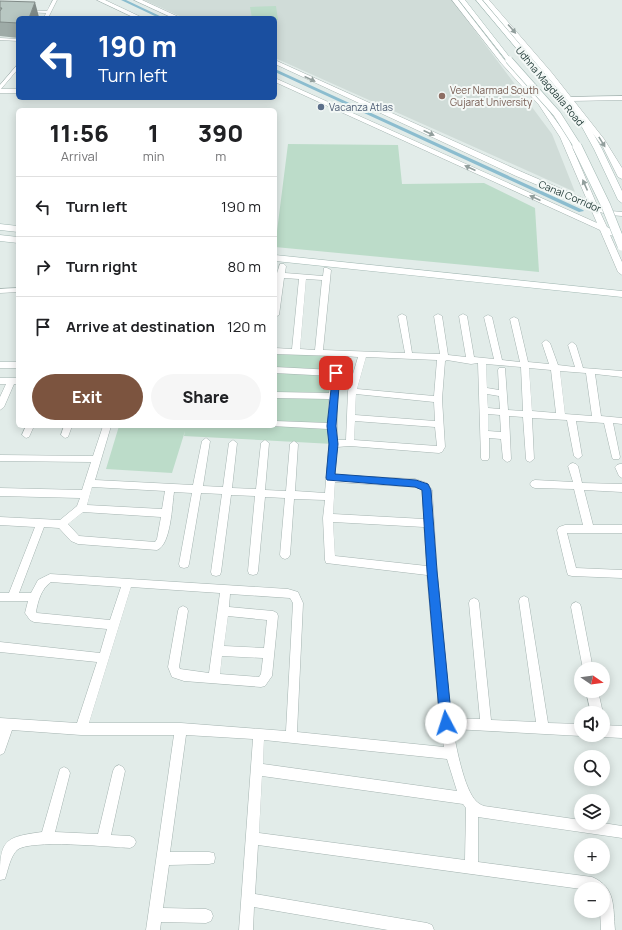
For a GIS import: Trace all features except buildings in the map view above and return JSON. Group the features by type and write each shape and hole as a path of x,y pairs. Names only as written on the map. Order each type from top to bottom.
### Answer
{"main road":[{"name":"Udhna Magdalla Road","path":"462,0 508,60 557,114 573,138 606,206 622,245"},
{"name":"Udhna Magdalla Road","path":"479,0 518,47 527,52 585,126 598,149 622,200"},
{"path":"0,227 16,229"},
{"path":"0,232 16,234"},
{"path":"0,237 16,238"},
{"path":"277,253 393,263 622,289"},
{"path":"277,258 573,292 586,291 622,294"},
{"path":"277,269 457,278"},
{"path":"277,269 326,274 456,282 622,299"}],"street":[{"path":"47,16 55,0"},
{"path":"100,0 136,16"},
{"path":"137,0 173,16"},
{"path":"455,0 504,63 541,104 564,137 622,272"},
{"path":"486,0 527,52 571,99 598,135 620,170 622,177"},
{"path":"21,11 48,12"},
{"path":"0,39 16,40"},
{"name":"Canal Corridor","path":"277,63 520,174 595,207 610,213 621,215"},
{"path":"0,88 16,69"},
{"path":"0,78 9,78"},
{"path":"277,81 622,237"},
{"path":"0,91 16,91"},
{"path":"571,99 622,98"},
{"path":"609,240 622,245"},
{"path":"277,269 303,277 326,274 319,353"},
{"path":"296,352 303,277"},
{"path":"0,291 16,290"},
{"path":"402,316 409,356"},
{"path":"333,444 350,443 438,450 441,447 438,399 443,358 438,316"},
{"path":"463,316 471,361"},
{"path":"488,317 501,367 504,393 507,459"},
{"path":"514,319 525,365 530,459"},
{"path":"546,343 553,368 556,372 561,417"},
{"path":"572,345 580,370"},
{"path":"277,351 443,358 482,362 501,367 525,365 622,374"},
{"path":"340,354 333,396 333,444 328,518 330,560 432,571"},
{"path":"350,443 352,391 363,354"},
{"path":"482,362 485,458"},
{"path":"0,365 16,365"},
{"path":"277,370 336,373"},
{"path":"590,371 597,419"},
{"path":"0,381 14,381 0,407"},
{"path":"352,391 438,399"},
{"path":"482,391 504,393"},
{"path":"277,395 333,396"},
{"path":"483,411 622,421"},
{"path":"571,417 578,456"},
{"path":"351,418 439,424"},
{"path":"608,420 616,458"},
{"path":"277,424 332,426"},
{"path":"26,435 29,428"},
{"path":"65,435 67,428"},
{"path":"0,521 62,524 81,508 106,428"},
{"path":"484,434 506,436"},
{"path":"184,564 206,441"},
{"path":"253,571 266,442"},
{"path":"216,572 233,443"},
{"path":"285,555 294,444"},
{"path":"0,458 97,459"},
{"path":"573,466 589,529"},
{"path":"330,478 421,484 427,490 432,571 446,723 451,754 469,802 471,867"},
{"path":"89,484 289,496 330,497"},
{"path":"535,484 622,488"},
{"path":"62,524 74,538 78,540 153,547 157,546 162,540 170,488"},
{"path":"0,492 85,494"},
{"path":"81,508 166,513"},
{"path":"328,518 429,523"},
{"path":"12,597 42,523"},
{"path":"622,529 562,530 572,572 622,574"},
{"path":"113,625 34,617 30,613 34,597 42,582 50,578 288,593 294,595 297,598 298,603 291,738"},
{"path":"81,729 127,583"},
{"path":"214,678 226,589"},
{"path":"0,597 34,597"},
{"path":"524,601 543,728"},
{"path":"474,603 486,725"},
{"path":"576,607 587,662"},
{"path":"183,611 173,667 176,673 184,676 261,682 266,676 273,616 223,611"},
{"path":"0,647 103,658"},
{"path":"217,651 269,653"},
{"path":"446,723 574,730"},
{"path":"0,749 4,724 81,729 181,729 259,734 451,754"},
{"path":"153,930 181,729"},
{"path":"610,731 622,732"},
{"path":"246,930 259,734"},
{"path":"257,769 469,802 482,812 622,832"},
{"path":"103,841 119,771"},
{"path":"47,838 64,773"},
{"path":"0,874 8,852 12,846 27,839 47,838 130,842"},
{"path":"252,838 578,882"},
{"path":"163,859 209,858"},
{"path":"248,899 427,930"},
{"path":"156,915 206,916"},
{"path":"607,918 608,930"}],"shaded area":[{"name":"Veer Narmad South Gujarat University","path":"144,0 452,0 552,134 575,192 277,59 277,16 180,16"}],"green space":[{"path":"276,6 278,20 277,16 252,16 250,7"},
{"path":"288,144 398,145 402,184 484,183 535,208 539,272 277,247 277,231"},
{"path":"277,351 339,354 333,444 184,436 185,431 172,473 106,469 118,428 277,428"}],"waterway":[{"path":"123,0 158,16"},
{"path":"277,71 581,211"}],"place":[{"name":"Veer Narmad South Gujarat University","path":"442,96"},
{"name":"Vacanza Atlas","path":"321,107"}],"route":[{"path":"336,373 333,396 333,444 330,478 416,483 421,484 427,490 432,571 446,723"}]}
